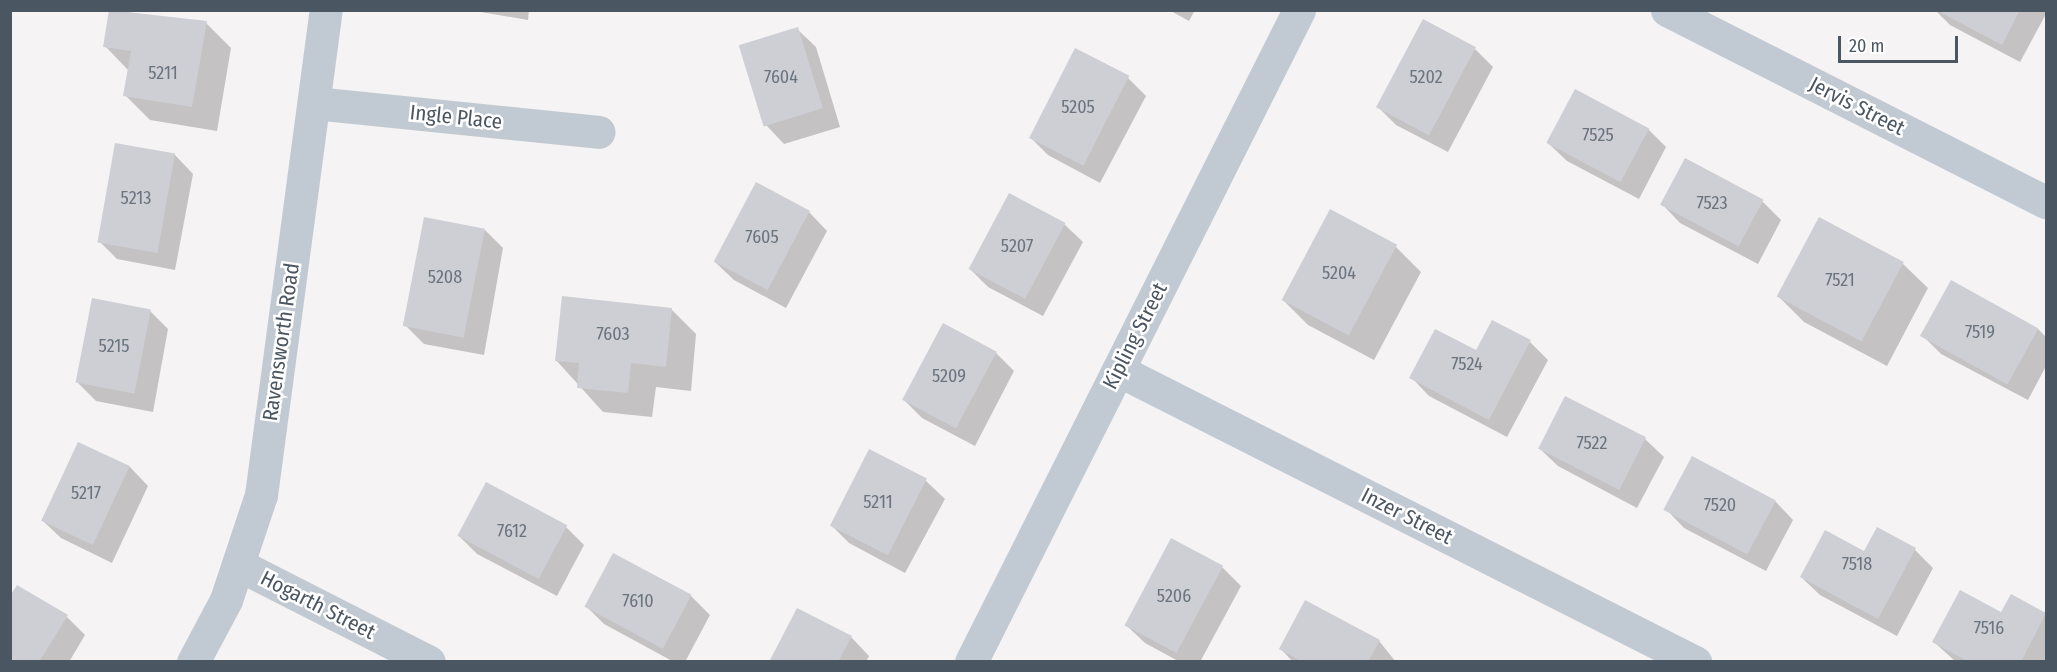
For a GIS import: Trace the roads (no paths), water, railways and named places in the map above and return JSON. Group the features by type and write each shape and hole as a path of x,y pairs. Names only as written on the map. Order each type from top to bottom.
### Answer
{"street":[{"name":"Ravensworth Road","path":"194,662 239,565 261,495 326,10"},
{"name":"Kipling Street","path":"971,662 1299,10"},
{"name":"Jervis Street","path":"1667,10 2046,202"},
{"name":"Ingle Place","path":"314,103 599,132"},
{"name":"Inzer Street","path":"1118,370 1695,662"},
{"name":"Hogarth Street","path":"239,565 429,662"}]}
